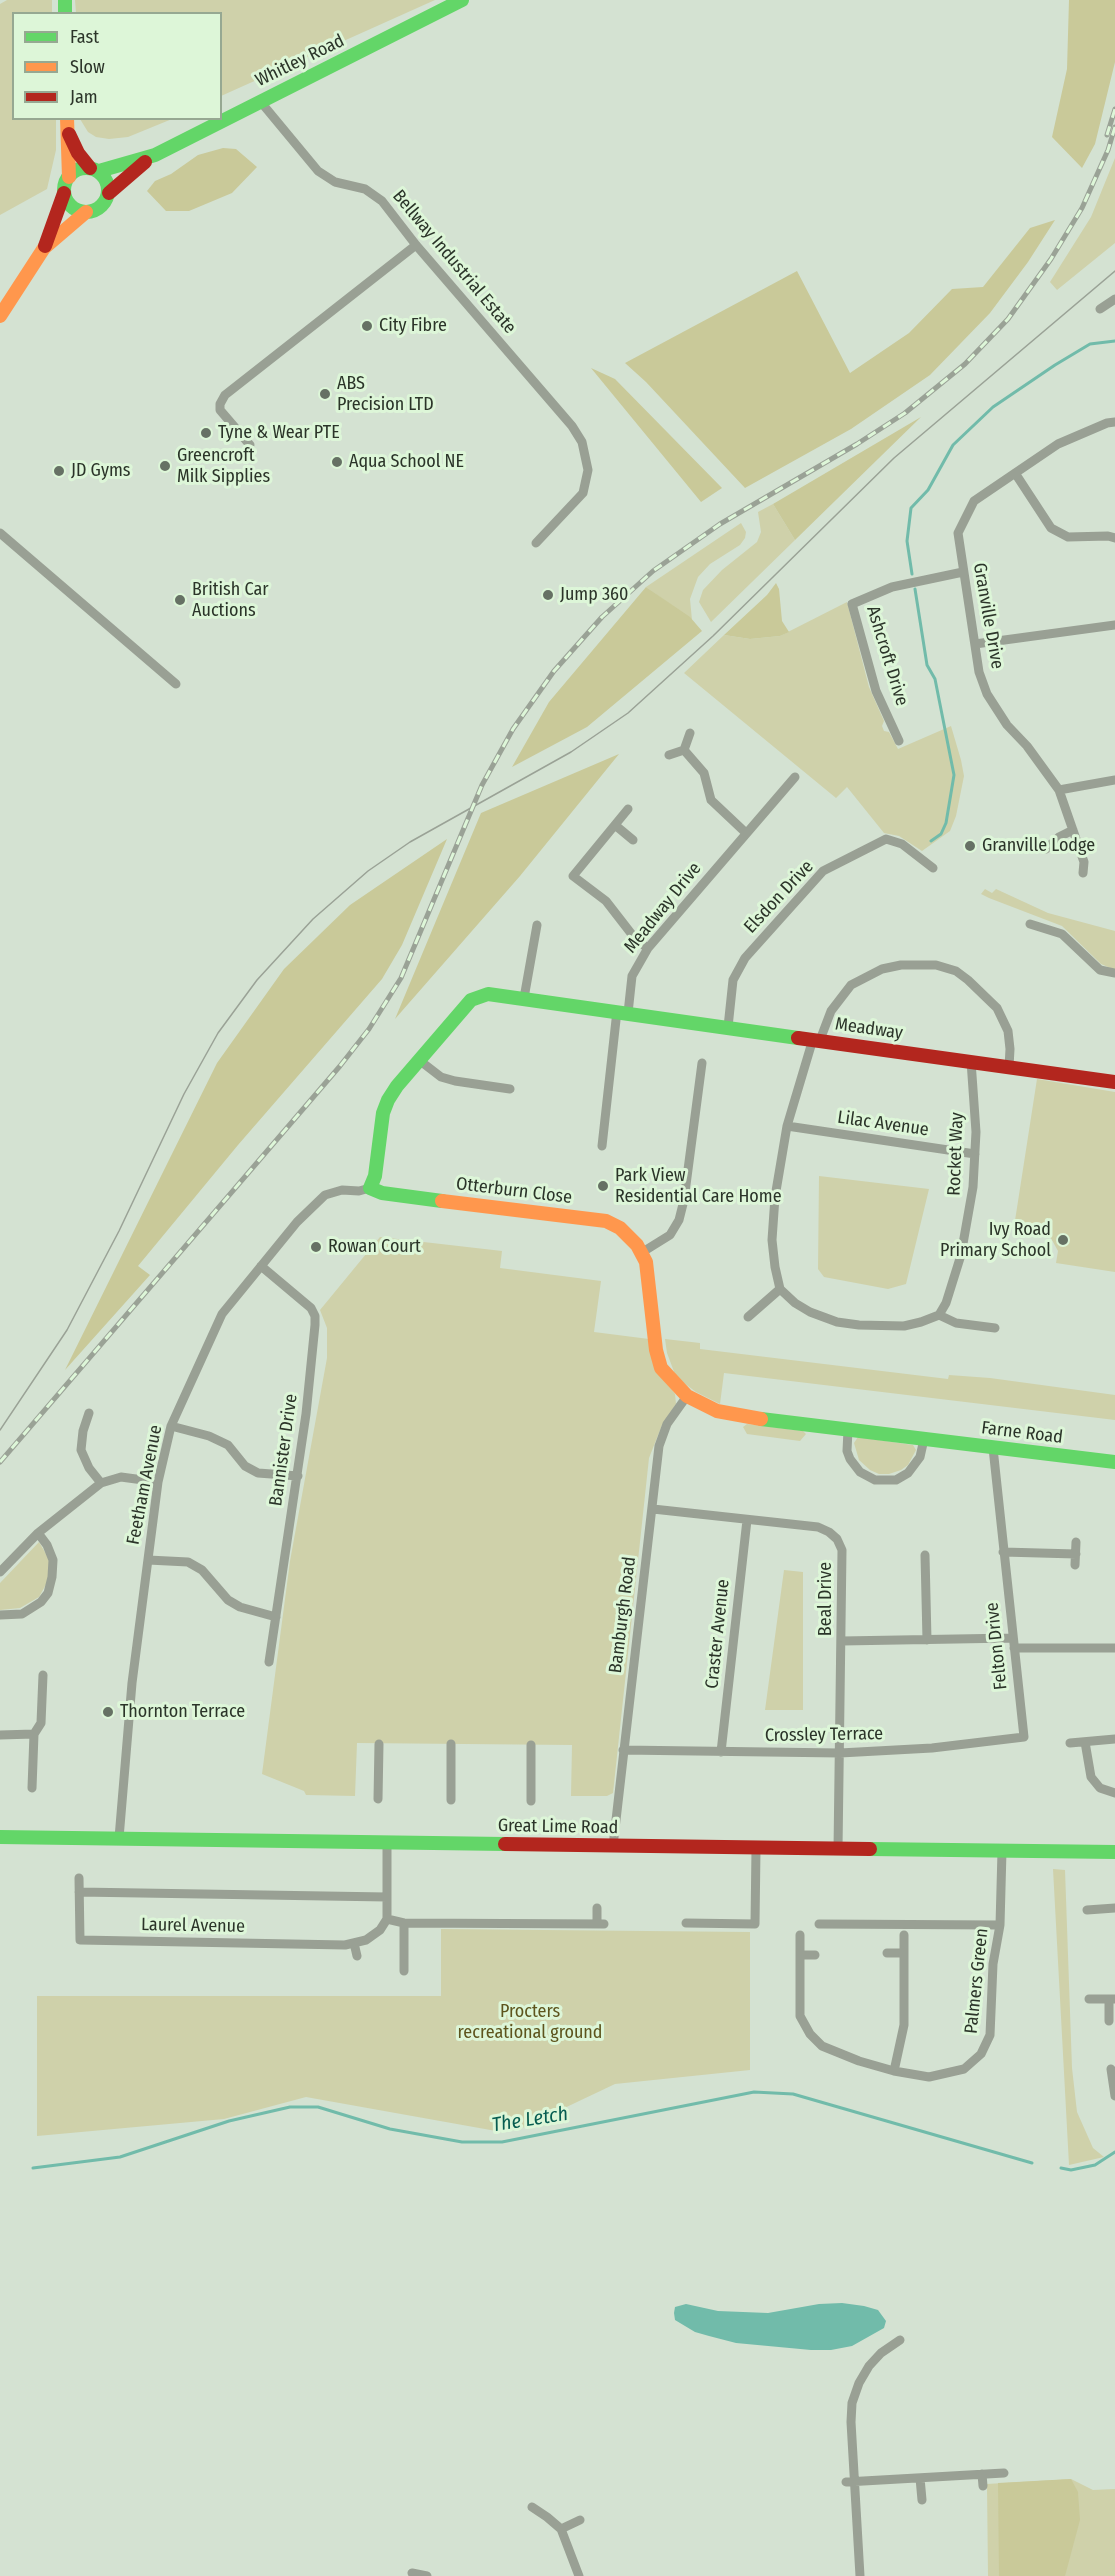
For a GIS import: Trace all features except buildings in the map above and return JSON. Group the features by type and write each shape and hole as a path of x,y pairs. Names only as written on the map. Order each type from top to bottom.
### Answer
{"main road":[{"name":"Whitley Road","path":"94,169 155,154 462,0"},
{"path":"44,249 86,212 102,206 109,193 106,180 78,153 68,125"},
{"path":"0,316 44,249 64,193 69,177 68,125"},
{"name":"Whitley Road","path":"109,193 155,154"},
{"path":"69,177 79,170 94,169"},
{"path":"64,193 72,208 86,212"},
{"name":"Meadway","path":"370,1188 375,1176 383,1113 397,1086 471,1000 488,994 1115,1082"},
{"name":"Otterburn Close","path":"370,1188 382,1193 606,1221 630,1237 646,1262 656,1350 661,1368 687,1396"},
{"name":"Farne Road","path":"687,1396 717,1411 739,1416 1115,1462"},
{"name":"Great Lime Road","path":"0,1837 387,1841 756,1849 1115,1852"}],"street":[{"name":"Bellway Industrial Estate","path":"260,101 318,171 335,182 365,189 375,194 572,426 582,442 588,470 583,493 536,543"},
{"path":"250,445 220,410 220,404 225,395 416,245"},
{"path":"1100,309 1115,299"},
{"name":"Granville Drive","path":"1083,873 1084,862 1059,789 1027,746 1007,725 987,694 979,672 958,534 974,501 1058,444 1107,423 1115,422"},
{"path":"1015,473 1051,528 1068,537 1108,536 1115,538"},
{"path":"0,533 176,684"},
{"name":"Ashcroft Drive","path":"899,741 888,726 852,604 892,587 963,572"},
{"path":"975,645 1115,625"},
{"path":"684,750 690,733"},
{"path":"669,755 684,750"},
{"path":"684,750 704,772 711,800 746,834"},
{"name":"Meadway Drive","path":"623,1012 632,976 648,948 795,777"},
{"path":"1059,789 1115,780"},
{"path":"628,809 573,876 606,901 637,941 648,948"},
{"path":"615,825 633,840"},
{"path":"1046,849 1059,837 1073,830"},
{"name":"Elsdon Drive","path":"728,1027 733,980 745,958 823,872 886,839 902,844 933,868"},
{"path":"1030,924 1062,934 1100,970 1115,973"},
{"path":"525,998 537,925"},
{"path":"995,1328 956,1323 939,1315 904,1326 868,1326 837,1322 810,1312 795,1303 780,1289 772,1240 774,1197 787,1126 816,1040 831,1011 851,985 882,969 901,964 936,965 956,971 997,1008 1008,1031 1009,1067"},
{"path":"602,1146 623,1012"},
{"path":"419,1060 441,1077 455,1082 510,1089"},
{"name":"Rocket Way","path":"939,1315 946,1303 961,1255 973,1187 975,1154 971,1061"},
{"path":"641,1253 670,1235 679,1220 684,1200 702,1063"},
{"name":"Lilac Avenue","path":"787,1126 975,1154"},
{"name":"Feetham Avenue","path":"119,1838 129,1710 158,1482 171,1426 222,1314 261,1266 318,1200 342,1190 359,1191 370,1188"},
{"name":"Bannister Drive","path":"261,1266 311,1308 315,1316 298,1476 269,1662"},
{"path":"748,1317 780,1289"},
{"name":"Bamburgh Road","path":"613,1846 659,1446 667,1424 687,1396"},
{"path":"89,1413 83,1431 81,1450 89,1468 101,1483"},
{"path":"171,1426 209,1436 228,1445 245,1466 258,1473 298,1476"},
{"path":"848,1430 850,1459 860,1472 876,1480 896,1479 908,1473 920,1457 924,1439"},
{"name":"Felton Drive","path":"993,1448 1024,1737"},
{"path":"0,1572 38,1533 101,1483 121,1477 158,1482"},
{"name":"Beal Drive","path":"653,1509 818,1527 830,1532 837,1539 842,1550 838,1849"},
{"name":"Craster Avenue","path":"722,1752 747,1520"},
{"path":"0,1615 22,1614 40,1602 48,1593 53,1560 47,1545 38,1533"},
{"path":"1075,1565 1076,1542"},
{"path":"1003,1552 1076,1554"},
{"path":"925,1555 927,1640"},
{"path":"148,1560 188,1562 202,1570 228,1600 276,1617"},
{"path":"842,1641 927,1640 1115,1648"},
{"path":"32,1788 34,1734 41,1723 43,1675"},
{"path":"2,1735 34,1734"},
{"name":"Crossley Terrace","path":"623,1750 840,1753 932,1748 1024,1737"},
{"path":"1070,1743 1115,1740"},
{"path":"1085,1742 1089,1770 1094,1783 1105,1791 1115,1793"},
{"path":"378,1799 379,1744"},
{"path":"451,1744 451,1800"},
{"path":"531,1745 531,1801"},
{"path":"387,1841 387,1919 404,1923 601,1924 597,1908"},
{"path":"686,1923 755,1924 756,1849"},
{"name":"Palmers Green","path":"800,1935 800,2016 810,2034 822,2046 894,2072 929,2077 942,2076 964,2069 981,2054 987,2045 991,2028 993,1964 1000,1925 1002,1851"},
{"name":"Laurel Avenue","path":"79,1878 80,1940 354,1944 366,1940 380,1930 387,1919"},
{"name":"Laurel Avenue","path":"79,1892 387,1897"},
{"path":"1087,1910 1115,1908"},
{"path":"404,1923 404,1971"},
{"path":"819,1924 1000,1925"},
{"path":"894,2072 904,2025 904,1935"},
{"path":"354,1944 357,1956"},
{"path":"888,1953 904,1953"},
{"path":"800,1955 815,1954"},
{"path":"1089,1999 1112,1999 1109,2021"},
{"path":"1111,2069 1115,2091"},
{"path":"860,2576 851,2482 851,2422 855,2393 873,2362 900,2340"},
{"path":"851,2482 1004,2473"},
{"path":"982,2474 982,2486"},
{"path":"920,2478 922,2500"},
{"path":"531,2507 561,2529 579,2576"},
{"path":"561,2529 580,2520"},
{"path":"412,2573 427,2576"}],"green space":[{"path":"7,0 52,0 52,12 12,12 12,120 56,120 56,150 47,189 0,215 0,4"},
{"path":"75,0 435,0 222,96 222,12 76,12"},
{"path":"1069,0 1115,0 1115,62 1095,144 1082,168 1052,137 1067,69"},
{"path":"81,120 170,120 128,137 109,139 96,137 88,132"},
{"path":"223,148 236,149 257,167 232,193 189,211 166,211 147,191 155,181 171,174 198,155"},
{"path":"1115,158 1115,243 1057,290 1050,282 1091,217"},
{"path":"1055,220 1028,262 990,313 930,375 851,429 745,488 646,382 625,363 797,271 850,373 909,333 952,289 983,287 1030,228"},
{"path":"591,368 615,379 722,488 701,502"},
{"path":"921,417 795,540 773,504"},
{"path":"773,504 795,540 711,622 699,602 703,590 722,570 757,542 761,532 758,512"},
{"path":"741,523 746,532 740,545 710,564 698,577 690,599 692,620 646,587"},
{"path":"776,583 779,589 782,621 789,632 780,636 750,639 724,635 767,595"},
{"path":"646,587 690,617 702,631 587,727 512,767 549,702"},
{"path":"847,602 869,687 884,721 882,726 884,731 889,732 898,749 951,726 964,776 956,816 950,831 922,851 899,836 884,833 847,787 836,798 684,673 724,635 750,639 780,636"},
{"path":"619,754 520,876 395,1019 481,813"},
{"path":"447,839 402,945 382,979 238,1145 138,1266 150,1275 65,1370 217,1063 284,969 350,905"},
{"path":"985,889 992,893 996,889 1048,913 1115,931 1115,970 1101,964 1062,926 981,894"},
{"path":"1037,1079 1115,1092 1115,1272 1056,1263 1058,1251 1047,1231 1014,1227"},
{"path":"819,1176 929,1189 906,1284 888,1289 824,1277 818,1269"},
{"path":"380,1237 502,1251 500,1268 601,1281 594,1332 649,1339 654,1364 675,1394 676,1404 662,1425 649,1458 613,1793 607,1796 571,1796 572,1745 357,1743 355,1796 306,1795 304,1791 262,1774 290,1561 327,1358 327,1328 320,1310"},
{"path":"665,1339 700,1343 700,1349 948,1379 949,1375 990,1378 1115,1395 1115,1420 724,1373 720,1404 696,1392 676,1377 667,1353"},
{"path":"747,1424 803,1431 806,1434 800,1441 747,1434 743,1427"},
{"path":"858,1437 913,1445 916,1450 908,1465 901,1470 879,1474 870,1470 859,1460 854,1443"},
{"path":"39,1542 49,1559 49,1579 39,1597 20,1608 0,1610 0,1583"},
{"path":"784,1570 803,1572 803,1710 765,1710"},
{"path":"1053,1869 1065,1870 1072,2068 1077,2112 1093,2148 1104,2157 1069,2165"},
{"name":"Procters recreational ground","path":"441,1929 750,1932 750,2070 615,2084 518,2130 496,2131 306,2097 224,2119 37,2136 37,1996 441,1996"},
{"path":"1071,2479 1093,2490 1115,2489 1115,2576 988,2576 987,2484"},
{"path":"1071,2479 1078,2492 1080,2520 1065,2576 999,2576 998,2483"}],"water":[{"path":"842,2303 878,2310 886,2321 884,2328 852,2346 831,2350 811,2350 736,2343 709,2336 695,2332 675,2320 674,2313 675,2307 686,2304 718,2311 768,2313 819,2304"}],"waterway":[{"path":"912,574 907,541 911,508 928,490 953,445 993,407 1055,365 1090,344 1115,341"},
{"path":"915,589 927,665 935,679 954,775 946,823 941,834 931,841"},
{"name":"The Letch","path":"33,2168 120,2157 229,2121 290,2107 318,2107 390,2129 462,2142 502,2142 754,2092 793,2094 1032,2163"},
{"name":"The Letch","path":"1061,2168 1071,2170 1095,2165 1115,2152"}],"tram line":[{"path":"0,1430 67,1330 119,1231 184,1094 218,1033 257,980 313,919 368,871 410,842 571,752 628,713 713,636 894,458 1115,271"}],"railway":[{"path":"1107,135 1115,109"},
{"path":"0,1462 340,1066 369,1029 401,978 482,785 513,729 554,671 602,617 653,571 720,524 857,444 905,413 965,364 1008,319 1051,259 1082,208 1108,150 1115,127"}],"traffic: fast":[{"path":"65,0 65,12"},
{"path":"99,171 155,155 462,0"},
{"path":"86,168 102,174 108,190 102,206 86,212 70,206 64,190 70,174 86,168"},
{"path":"442,1201 382,1193 370,1188 375,1176 383,1113 388,1100 397,1086 471,1000 488,994 798,1038"},
{"path":"761,1419 1115,1462"},
{"path":"0,1837 505,1844"},
{"path":"870,1849 1115,1852"}],"traffic: slow":[{"path":"67,120 69,177"},
{"path":"0,316 44,248 86,212"},
{"path":"442,1201 606,1221 620,1228 637,1245 646,1262 656,1350 661,1368 687,1396 717,1411 761,1419"}],"traffic: jam":[{"path":"69,134 78,153 90,168"},
{"path":"109,193 145,162"},
{"path":"45,246 64,193"},
{"path":"798,1038 1115,1082"},
{"path":"505,1844 870,1849"}],"place":[{"name":"City Fibre","path":"367,326"},
{"name":"ABS Precision LTD","path":"325,394"},
{"name":"Tyne & Wear PTE","path":"206,433"},
{"name":"Aqua School NE","path":"337,462"},
{"name":"Greencroft Milk Sipplies","path":"165,466"},
{"name":"JD Gyms","path":"59,471"},
{"name":"Jump 360","path":"548,595"},
{"name":"British Car Auctions","path":"180,600"},
{"name":"Granville Lodge","path":"970,846"},
{"name":"Park View Residential Care Home","path":"603,1186"},
{"name":"Ivy Road Primary School","path":"1063,1240"},
{"name":"Rowan Court","path":"316,1247"},
{"name":"Thornton Terrace","path":"108,1712"}]}
